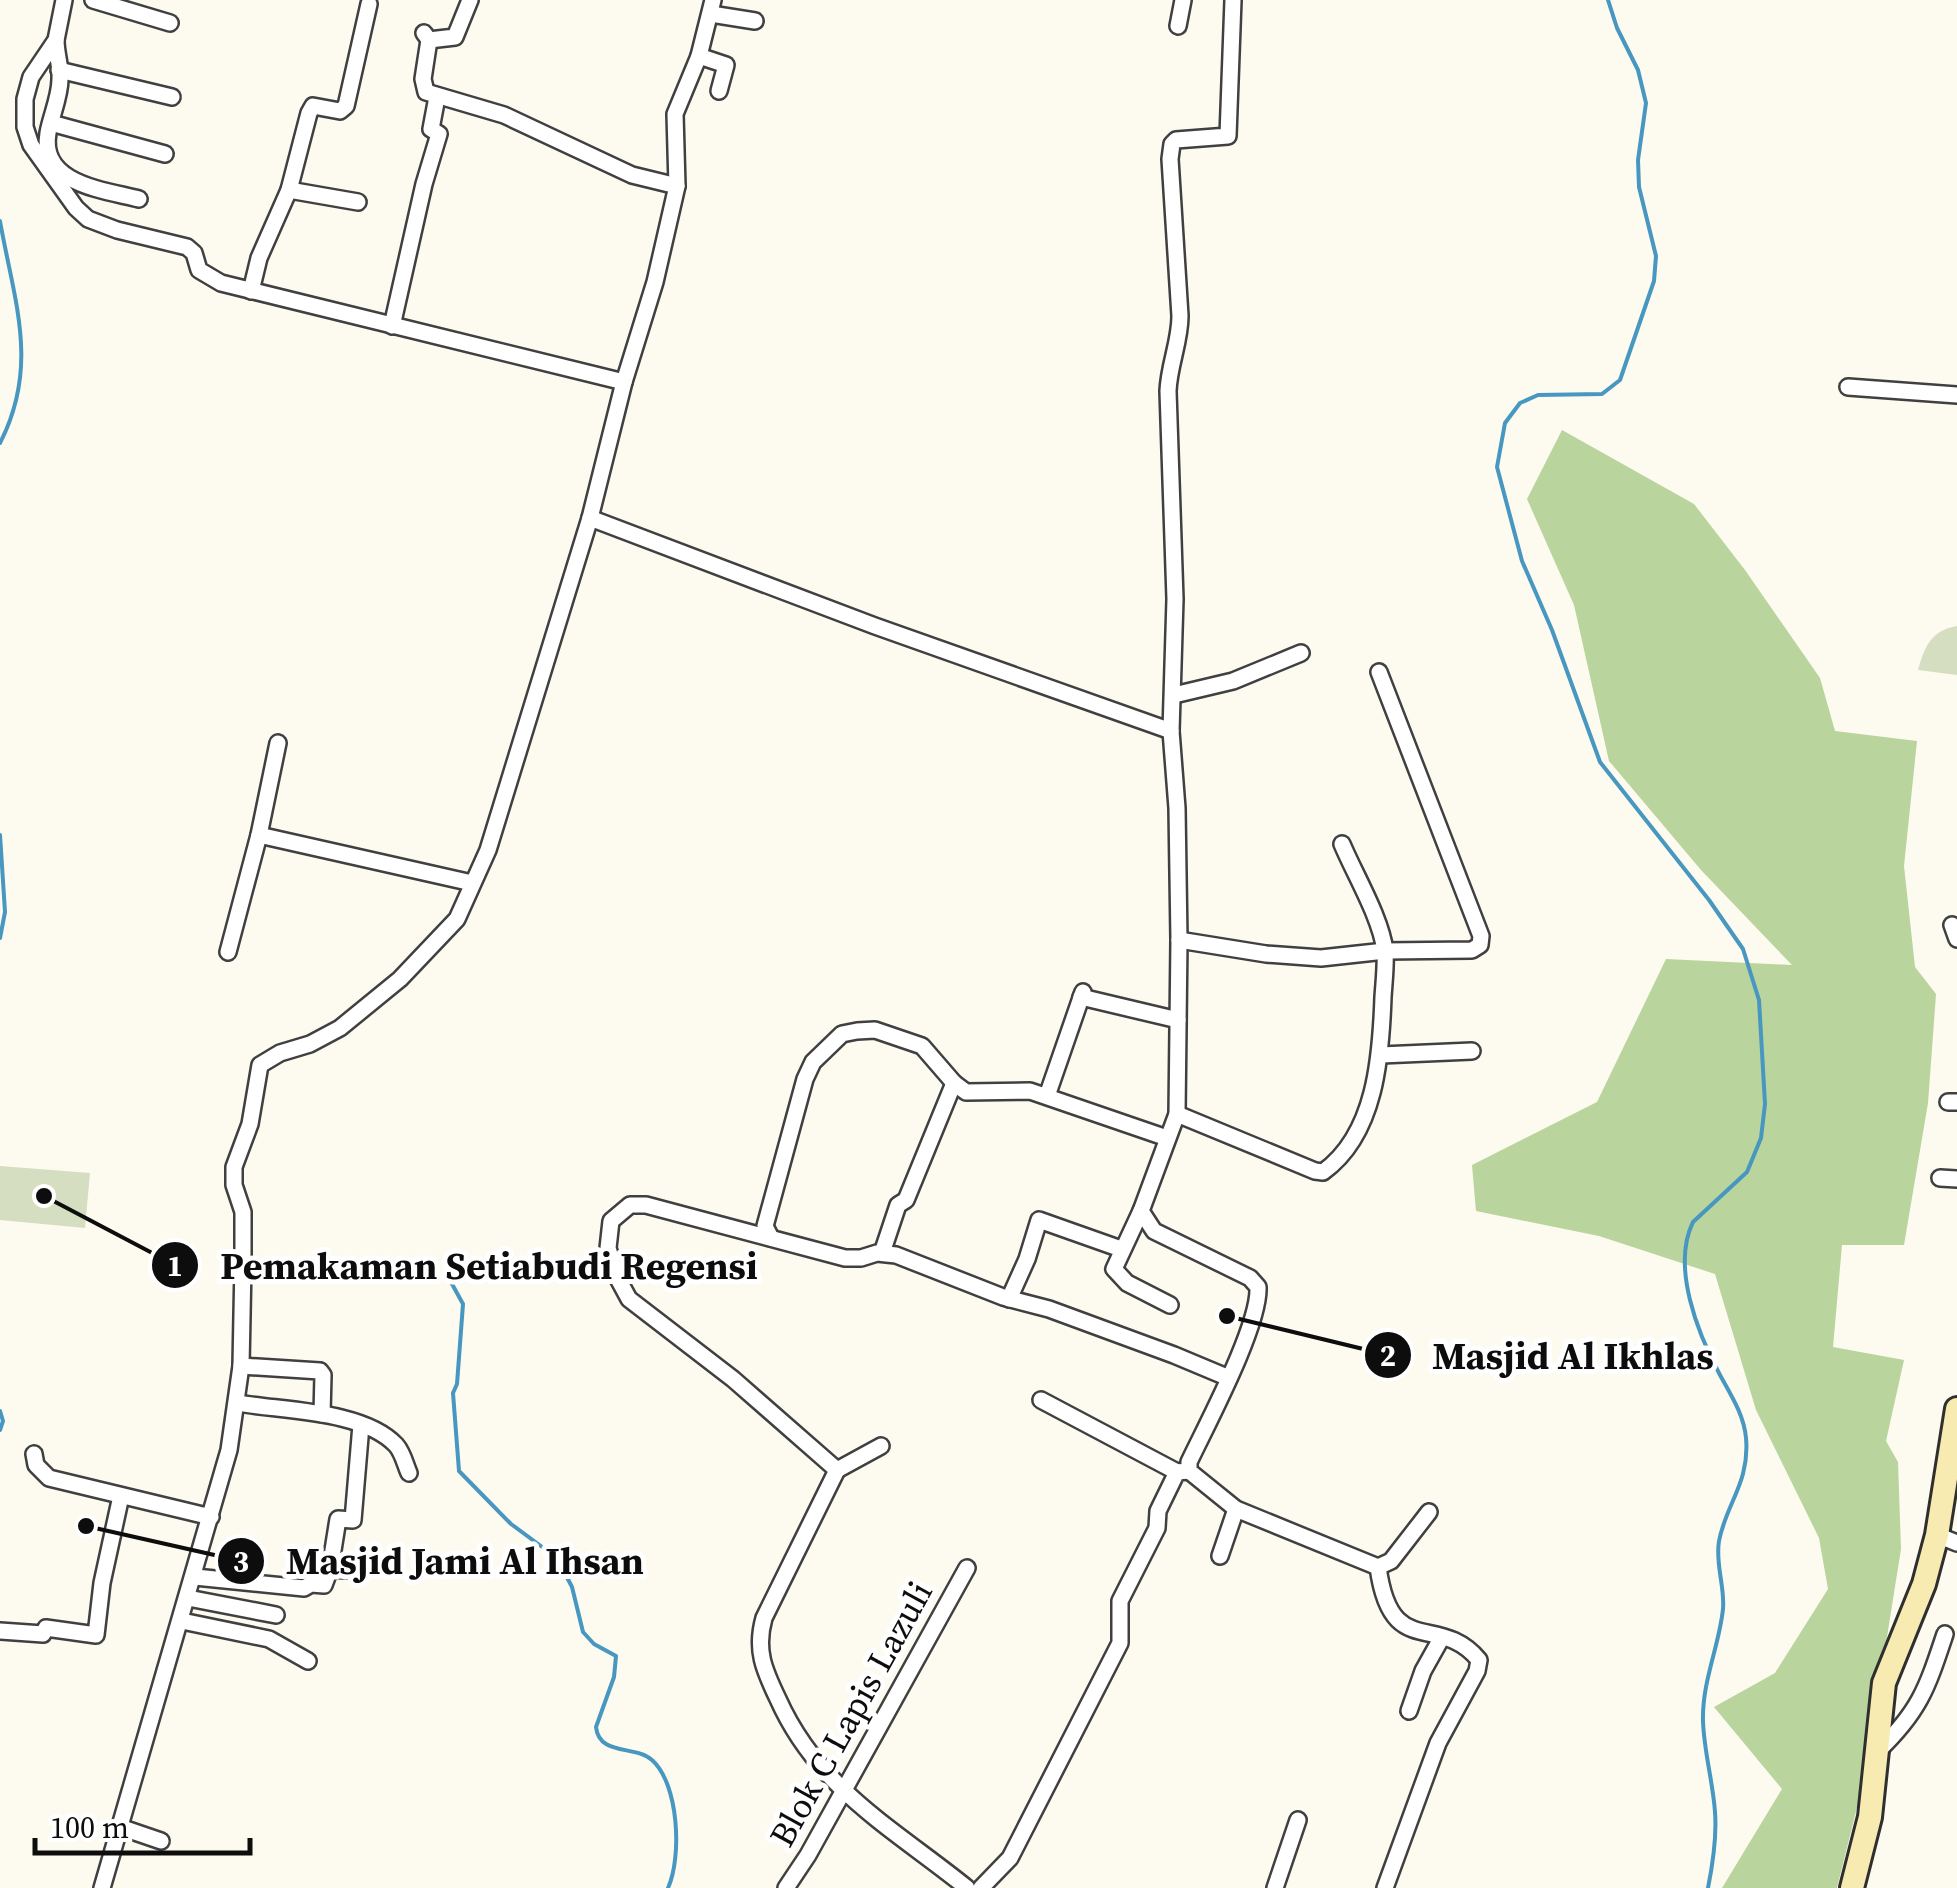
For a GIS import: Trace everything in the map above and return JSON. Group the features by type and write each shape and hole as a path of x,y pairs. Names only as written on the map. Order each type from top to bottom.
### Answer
{"main road":[{"path":"1852,1888 1870,1817 1884,1683 1924,1584 1947,1539 1957,1410"}],"street":[{"path":"64,0 56,40 60,78 47,136 48,150 62,174 76,182 139,198"},
{"path":"93,0 170,24"},
{"path":"470,0 454,37 427,36 423,79 426,92 504,115 632,174 677,186"},
{"path":"1178,26 1183,0"},
{"path":"1170,1305 1121,1278 1114,1269 1142,1210 1176,1114 1179,940 1177,808 1171,731 1175,600 1168,391 1180,316 1170,177 1172,144 1176,140 1228,136 1232,0"},
{"path":"251,292 259,258 289,190 312,106 340,111 346,106 369,4"},
{"path":"102,1888 226,1464 238,1402 243,1212 234,1185 234,1167 250,1124 260,1065 280,1052 326,1036 390,988 458,919 492,839 590,518 624,382 655,282 677,186 676,114 699,56 712,7 754,22"},
{"path":"56,40 32,77 25,127 38,160 76,208 102,225 187,247 206,276 251,292 624,382"},
{"path":"699,56 726,65 719,91"},
{"path":"59,70 172,97"},
{"path":"392,326 439,134 431,129 437,97"},
{"path":"51,123 165,154"},
{"path":"289,190 358,202"},
{"path":"1848,387 1957,395"},
{"path":"590,518 875,626 1171,731"},
{"path":"1174,695 1234,681 1301,653"},
{"path":"1179,940 1320,958 1385,950 1472,950 1481,940 1380,672"},
{"path":"228,952 278,743"},
{"path":"259,835 472,883"},
{"path":"1176,1114 1323,1172 1349,1143 1370,1101 1381,1055 1385,950 1342,844"},
{"path":"1048,1096 1082,995 1178,1020"},
{"path":"772,1238 765,1226 805,1079 821,1052 842,1034 874,1030 922,1046 966,1092 1023,1090 1167,1138"},
{"path":"1381,1055 1472,1051"},
{"path":"882,1253 898,1205 906,1200 954,1083"},
{"path":"837,1470 733,1379 629,1299 616,1276 608,1248 611,1221 630,1205 646,1205 845,1258 882,1253 1103,1328 1229,1378"},
{"path":"981,1888 1010,1858 1120,1643 1120,1602 1157,1528 1158,1511 1189,1462 1229,1378 1255,1311 1258,1287 1250,1278 1154,1231 1142,1210"},
{"path":"1010,1299 1039,1220 1121,1249"},
{"path":"241,1366 320,1371 322,1414"},
{"path":"1042,1400 1183,1472 1236,1510 1378,1568"},
{"path":"238,1402 322,1414 361,1425 399,1448 409,1473"},
{"path":"194,1577 304,1588 324,1585 339,1569 338,1519 353,1520 361,1425"},
{"path":"882,1446 837,1470 764,1618 758,1643 764,1670 792,1732 842,1792 968,1888"},
{"path":"34,1454 36,1465 49,1478 211,1517"},
{"path":"0,1631 43,1634 46,1628 96,1635 102,1583 121,1496"},
{"path":"1220,1556 1236,1510"},
{"path":"1378,1568 1391,1560 1429,1512"},
{"name":"Blok C Lapis Lazuli","path":"786,1888 967,1568"},
{"path":"1378,1568 1385,1602 1395,1619 1472,1652 1480,1664 1438,1743 1384,1888"},
{"path":"188,1598 276,1615"},
{"path":"182,1621 269,1639 308,1661"},
{"path":"1877,1752 1918,1706 1945,1634"},
{"path":"1409,1711 1442,1637"},
{"path":"1275,1888 1298,1820"},
{"path":"120,1828 161,1841"}],"green space":[{"path":"1562,430 1694,504 1820,678 1835,731 1917,741 1904,866 1915,967 1936,994 1928,1103 1904,1245 1842,1245 1833,1347 1904,1360 1886,1441 1898,1462 1901,1549 1865,1775 1837,1888 1722,1888 1782,1789 1714,1707 1775,1673 1828,1589 1819,1538 1756,1410 1715,1274 1599,1236 1476,1211 1472,1165 1597,1102 1666,959 1792,965 1701,870 1609,761 1574,605 1527,499"},
{"path":"1957,626 1957,675 1918,670 1930,641 1941,631"},
{"path":"0,1166 90,1173 85,1228 0,1220"}],"waterway":[{"path":"1608,0 1638,70 1646,103 1638,160 1639,187 1656,256 1654,281 1620,380 1602,394 1538,395 1520,403 1505,423 1497,467 1522,561 1552,630 1600,762 1743,949 1759,1000 1765,1104 1761,1138 1747,1172 1693,1222 1685,1259 1696,1320 1740,1413 1746,1438 1741,1480 1719,1541 1723,1609 1703,1706 1715,1822 1708,1888"},
{"path":"0,221 17,306 21,360 19,387 0,443"},
{"path":"0,835 5,912 0,938"},
{"path":"446,1273 463,1304 453,1393 459,1471 511,1524 557,1558 572,1587 583,1632 594,1644 616,1656 614,1677 596,1727 604,1742 652,1760 668,1786 676,1840 668,1888"},
{"path":"0,1411 0,1430"}],"place":[{"name":"Pemakaman Setiabudi Regensi","path":"44,1196"},
{"name":"Masjid Al Ikhlas","path":"1227,1316"},
{"name":"Masjid Jami Al Ihsan","path":"86,1526"}]}
